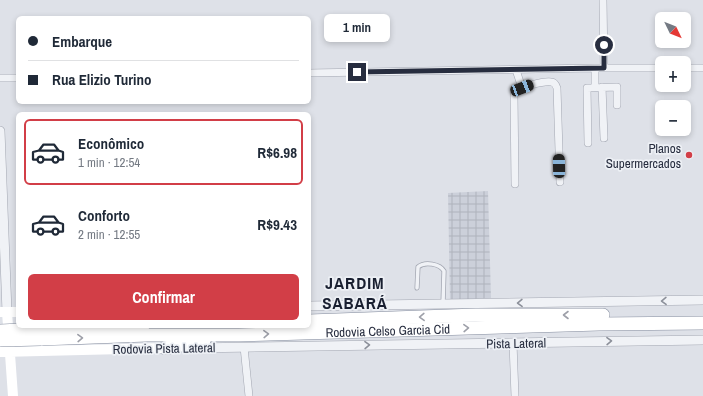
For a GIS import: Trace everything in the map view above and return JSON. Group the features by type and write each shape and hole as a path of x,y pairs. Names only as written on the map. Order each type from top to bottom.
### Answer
{"highway":[{"name":"Rodovia Celso Garcia Cid","path":"311,320 476,315 703,315"},
{"name":"Rodovia Celso Garcia Cid","path":"0,331 41,334 147,336 242,341 599,324 703,323"},
{"name":"Rodovia Celso Garcia Cid","path":"0,340 41,334 118,328"},
{"path":"164,348 242,341"}],"main road":[{"path":"13,396 5,351 4,312 16,312"},
{"name":"Rodovia Pista Lateral","path":"5,351 164,348"}],"street":[{"path":"603,0 604,68"},
{"path":"595,68 604,138"},
{"path":"311,73 655,68"},
{"path":"691,68 703,68"},
{"path":"516,70 522,88"},
{"path":"0,78 16,78"},
{"path":"515,184 514,95 515,92 522,88 538,82 552,82 557,88 560,182"},
{"path":"588,143 587,88 617,87 618,105"},
{"path":"0,131 4,312"},
{"path":"311,306 703,300"},
{"name":"Pista Lateral","path":"242,341 328,345 703,340"},
{"path":"242,341 249,396"},
{"path":"513,343 514,396"}],"lane":[{"path":"417,288 418,267 424,264 438,265 444,271 443,304"}],"shaded area":[{"path":"488,191 491,298 450,300 448,193"}],"place":[{"name":"Planos Supermercados","path":"689,155"}],"district":[{"name":"JARDIM SABARÁ","path":"355,293"}],"route":[{"path":"357,72 604,68 604,45"}]}
